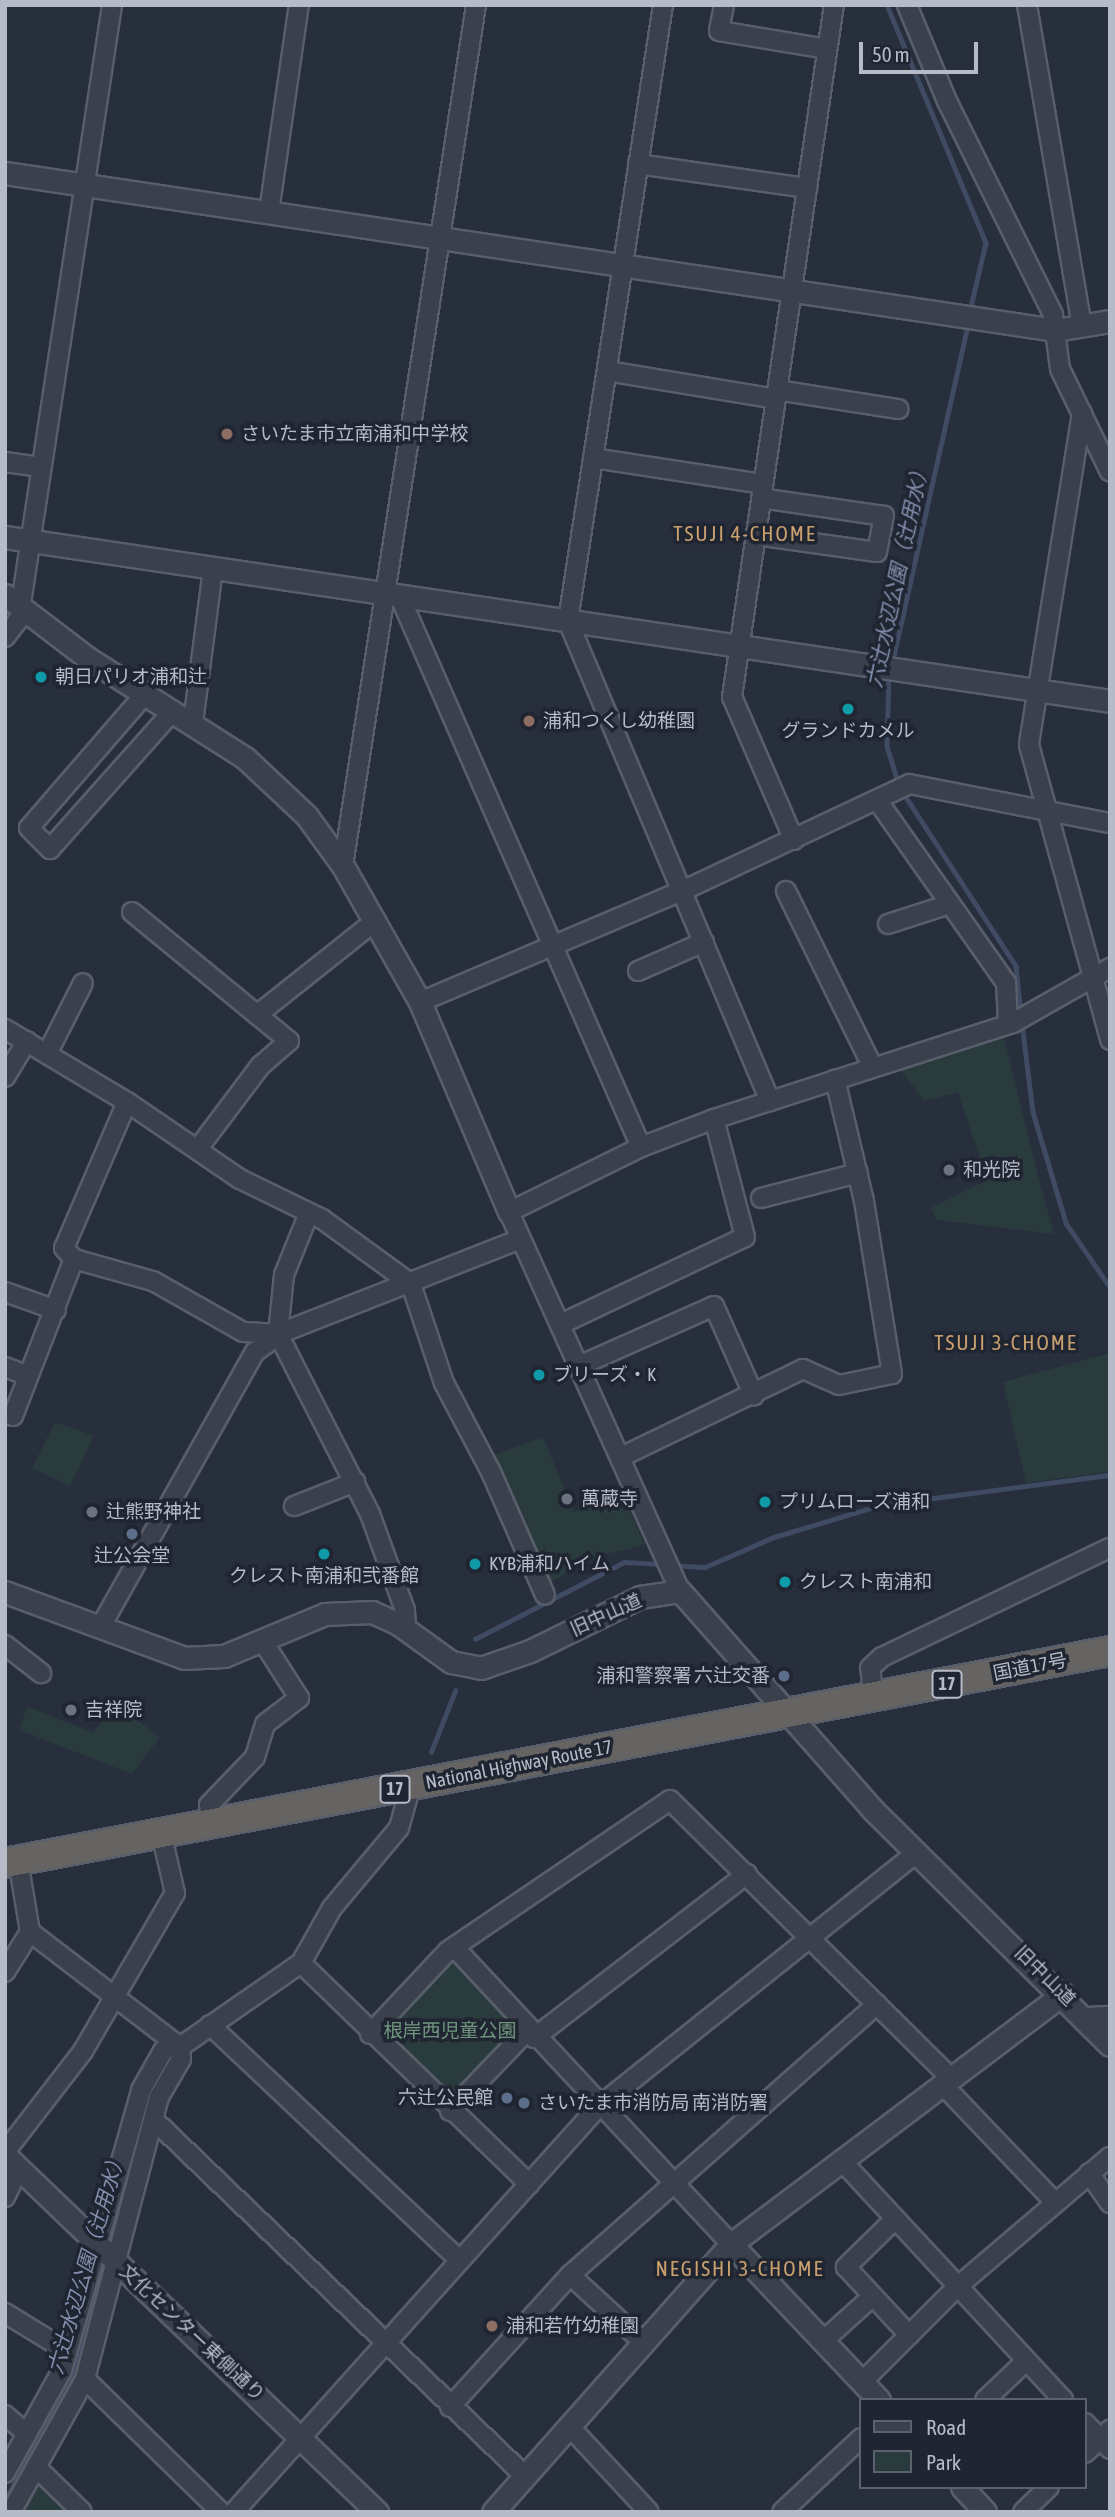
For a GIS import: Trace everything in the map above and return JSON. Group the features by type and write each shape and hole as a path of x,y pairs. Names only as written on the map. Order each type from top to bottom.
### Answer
{"highway":[{"name":"国道17号","path":"785,1715 1110,1651"},
{"name":"National Highway Route 17","path":"11,1861 785,1715"}],"street":[{"path":"5,637 16,606 30,540 112,5"},
{"path":"269,212 299,5"},
{"path":"344,866 393,596 441,239 476,5"},
{"path":"663,5 568,621 770,1101"},
{"path":"724,5 719,31 827,48"},
{"path":"794,840 732,697 834,5"},
{"path":"907,5 947,101 1025,252 1056,330 1060,369 1110,472"},
{"path":"1027,5 1082,326"},
{"path":"638,164 807,188"},
{"path":"5,173 1056,330 1110,321"},
{"path":"607,371 899,409"},
{"path":"1082,413 1029,745 1090,980 1110,1040"},
{"path":"593,458 884,516 877,552 756,535"},
{"path":"5,461 41,467"},
{"path":"5,537 1110,701"},
{"path":"193,723 214,569"},
{"path":"393,596 554,942 641,1147"},
{"path":"16,606 145,694 193,723 280,788 344,866 420,1002 509,1212 518,1240 563,1323 680,1591"},
{"path":"145,694 29,828 50,849 173,711"},
{"path":"420,1002 554,942 682,891 909,784 1110,823"},
{"path":"877,800 1006,984 1008,1024"},
{"path":"786,891 872,1066"},
{"path":"888,924 950,904"},
{"path":"132,912 289,1041 261,1065 197,1150"},
{"path":"257,1015 375,921"},
{"path":"638,971 704,942"},
{"path":"509,1212 641,1147 714,1119 1008,1024 1110,968"},
{"path":"48,1052 83,983"},
{"path":"5,1029 48,1052 127,1102 240,1179 309,1213 411,1284 444,1383 491,1472 545,1595"},
{"path":"5,1077 27,1041"},
{"path":"621,1457 754,1396 803,1369 839,1385 892,1374 858,1173 835,1079"},
{"path":"127,1102 64,1248 74,1259 153,1281 243,1332 278,1334"},
{"path":"563,1323 745,1237 714,1119"},
{"path":"761,1198 858,1173"},
{"path":"309,1213 284,1275 278,1334 355,1482 405,1609 406,1629"},
{"path":"101,1626 255,1352 278,1334 518,1240"},
{"path":"13,1416 26,1375 56,1310 74,1259"},
{"path":"5,1292 56,1310"},
{"path":"581,1365 714,1306 754,1396"},
{"path":"5,1367 26,1375"},
{"path":"293,1506 355,1482"},
{"path":"874,1699 870,1668 882,1657 1110,1548"},
{"name":"旧中山道","path":"5,1592 184,1658 224,1656 340,1612 372,1612 406,1629 451,1662 481,1668 530,1651 640,1597 680,1591 785,1715 918,1852 1088,2018 1110,2017"},
{"path":"212,1824 209,1805 255,1757 265,1724 299,1698 262,1640"},
{"path":"5,1645 41,1673"},
{"path":"11,2512 85,2379 107,2252 141,2091 163,2051 210,2025 301,1963 332,1908 399,1828 411,1785"},
{"path":"370,2034 454,1947 670,1800 877,2004 1054,2201"},
{"path":"5,2197 10,2159 82,2051 174,1893 161,1833"},
{"path":"234,2512 299,2434 598,2107 918,1852"},
{"path":"5,2473 67,2351 107,2252 154,2120 181,2059 178,2045 30,1932 11,1861"},
{"path":"450,2111 531,2035 747,1874"},
{"path":"5,1972 30,1932"},
{"path":"454,1947 598,2107 674,2183 876,2398"},
{"path":"301,1963 370,2034 529,2184"},
{"path":"493,2512 731,2245 1063,1994"},
{"path":"450,2407 570,2275 877,2004"},
{"path":"1088,2018 1110,2045"},
{"path":"210,2025 460,2260"},
{"path":"154,2120 385,2341 450,2407 525,2476"},
{"path":"862,2382 957,2287 1054,2201 1110,2157"},
{"name":"文化センター東側通り","path":"10,2159 299,2434 377,2512"},
{"path":"841,2160 1061,2398"},
{"path":"1088,2173 1110,2203"},
{"path":"895,2219 846,2267 909,2335"},
{"path":"570,2275 643,2343"},
{"path":"823,2342 873,2296"},
{"path":"5,2313 67,2351"},
{"path":"987,2398 1026,2361"},
{"path":"85,2379 221,2512"},
{"path":"5,2415 27,2434"},
{"path":"1087,2425 1106,2439 1087,2452"},
{"path":"569,2426 649,2512"},
{"path":"792,2509 860,2439"},
{"path":"36,2467 82,2512"},
{"path":"964,2489 985,2512"},
{"path":"1023,2512 1047,2489"}],"green space":[{"path":"1004,1037 1054,1234 937,1220 931,1208 987,1180 958,1092 924,1101 899,1067"},
{"path":"1110,1353 1110,1472 1026,1483 1003,1382"},
{"path":"55,1422 94,1436 70,1486 32,1468"},
{"name":"萬蔵寺","path":"543,1437 574,1512 623,1495 645,1545 593,1557 550,1583 491,1456"},
{"path":"105,1697 160,1737 132,1774 19,1730 27,1706 93,1733 108,1712 100,1706"},
{"name":"根岸西児童公園","path":"455,1960 515,2026 515,2033 453,2099 382,2031"},
{"path":"37,2478 73,2512 18,2512"}],"waterway":[{"name":"六辻水辺公園（辻用水）","path":"887,5 986,243 970,311"},
{"name":"六辻水辺公園（辻用水）","path":"892,663 968,323"},
{"name":"六辻水辺公園（辻用水）","path":"889,675 887,746 898,783"},
{"name":"六辻水辺公園（辻用水）","path":"902,791 1016,966 1021,1014"},
{"name":"六辻水辺公園（辻用水）","path":"1022,1023 1033,1112 1066,1223 1110,1287"},
{"name":"六辻水辺公園（辻用水）","path":"673,1565 705,1567 774,1537 881,1505 1110,1475"},
{"name":"六辻水辺公園（辻用水）","path":"475,1639 624,1562 661,1564"},
{"name":"六辻水辺公園（辻用水）","path":"431,1752 455,1691"},
{"name":"六辻水辺公園（辻用水）","path":"109,2245 151,2091 166,2066"},
{"name":"六辻水辺公園（辻用水）","path":"5,2500 73,2374 105,2260"}],"place":[{"name":"さいたま市立南浦和中学校","path":"227,434"},
{"name":"朝日パリオ浦和辻","path":"41,677"},
{"name":"グランドカメル","path":"848,709"},
{"name":"浦和つくし幼稚園","path":"529,721"},
{"name":"和光院","path":"949,1170"},
{"name":"ブリーズ・K","path":"539,1375"},
{"name":"萬蔵寺","path":"567,1499"},
{"name":"プリムローズ浦和","path":"765,1502"},
{"name":"辻熊野神社","path":"92,1512"},
{"name":"辻公会堂","path":"132,1534"},
{"name":"クレスト南浦和弐番館","path":"324,1554"},
{"name":"KYB浦和ハイム","path":"475,1564"},
{"name":"クレスト南浦和","path":"785,1582"},
{"name":"浦和警察署 六辻交番","path":"784,1676"},
{"name":"吉祥院","path":"71,1710"},
{"name":"六辻公民館","path":"507,2098"},
{"name":"さいたま市消防局 南消防署","path":"524,2103"},
{"name":"浦和若竹幼稚園","path":"492,2326"}],"district":[{"name":"TSUJI 4-CHOME","path":"745,533"},
{"name":"TSUJI 3-CHOME","path":"1006,1342"},
{"name":"NEGISHI 3-CHOME","path":"740,2268"}]}
